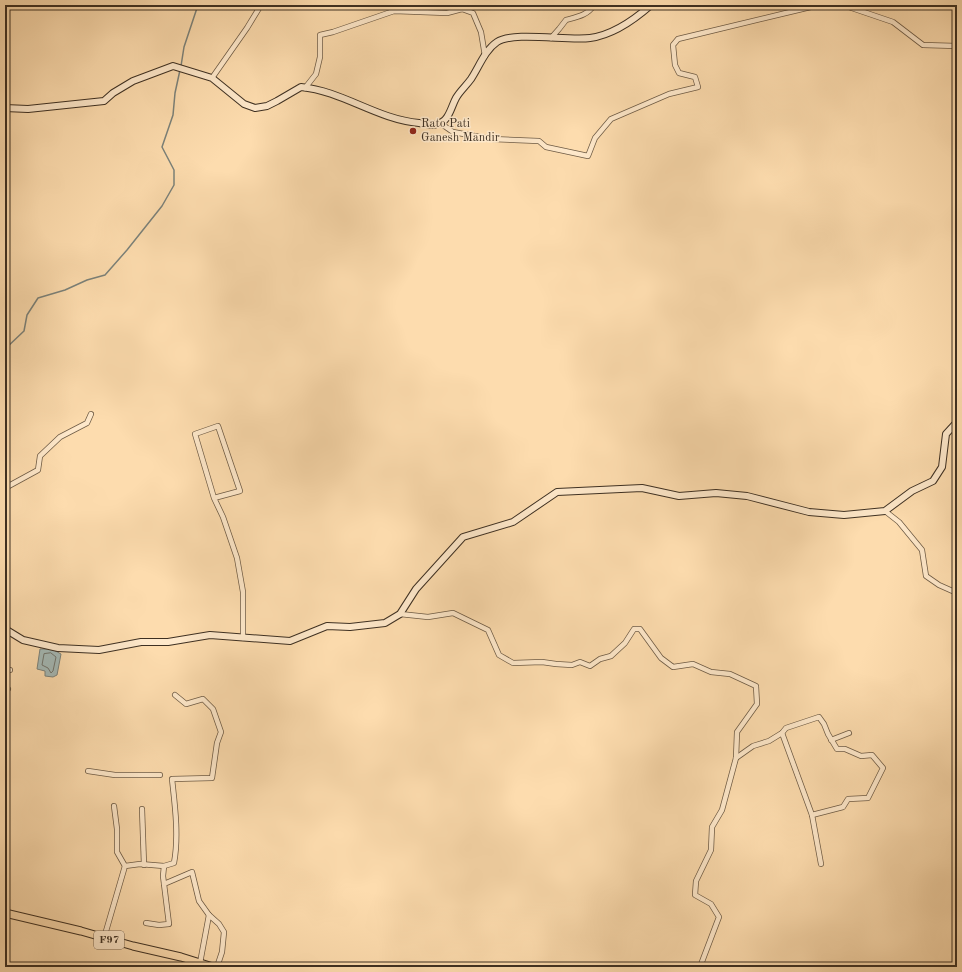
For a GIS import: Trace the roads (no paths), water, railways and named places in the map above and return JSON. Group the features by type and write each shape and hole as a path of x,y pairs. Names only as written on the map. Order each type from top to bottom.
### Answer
{"main road":[{"path":"5,108 28,109 104,101 113,92 133,80 173,66 212,78 244,104 255,108 267,106 298,87 330,93 394,119 434,125 447,118 455,100 491,47 500,40 524,36 586,38 603,35 628,23 651,5"},
{"path":"5,629 23,640 58,648 99,650 141,642 168,642 210,635 290,641 327,626 350,627 385,623 400,614 416,589 463,537 513,522 557,492 642,488 679,496 716,492 747,496 809,512 844,514 885,511 912,491 933,481 942,467 946,434 957,422"},
{"name":"F97","path":"5,913 81,931 133,946 181,957 213,967"}],"street":[{"path":"212,78 261,5"},
{"path":"305,88 316,74 320,57 320,35 394,11 447,13 462,9 467,5"},
{"path":"551,38 566,20 580,17 591,10 594,5"},
{"path":"440,123 452,132 491,138 539,141 546,147 588,156 595,138 611,119 669,94 698,87 695,77 679,73 675,65 672,45 678,39 819,5"},
{"path":"843,5 893,22 923,45 957,46"},
{"path":"462,9 473,13 481,32 485,56"},
{"path":"5,488 38,470 40,456 60,437 87,423 91,414"},
{"path":"214,498 240,491 218,426 195,434 214,498 223,517 237,558 243,592 242,638"},
{"path":"885,511 899,522 922,550 926,576 939,585 957,594"},
{"path":"400,614 428,616 453,613 488,630 500,655 513,663 542,662 572,665 580,662 590,666 600,659 611,656 625,643 634,629 640,629 661,658 673,667 693,664 711,672 730,674 756,686 757,704 737,732 736,758 722,810 712,827 711,850 696,880 695,896 711,904 719,917 700,967"},
{"path":"125,866 164,866 174,862 176,851 172,780 212,778 217,743 221,732 213,710 203,699 186,704 175,695"},
{"path":"736,758 752,746 769,740 782,733 786,728 819,717 837,749 845,749 861,756 872,755 883,768 868,798 848,799 843,807 812,815"},
{"path":"782,733 812,815 821,864"},
{"path":"831,740 848,733"},
{"path":"88,771 115,775 160,775"},
{"path":"104,938 125,866 117,852 117,829 114,806"},
{"path":"142,809 144,865"},
{"path":"146,923 159,925 170,924 163,876 164,866"},
{"path":"164,884 192,872 199,900 209,915 219,924 224,932 222,952 217,967"},
{"path":"200,963 209,915"}],"water":[{"path":"40,649 52,649 61,654 57,675 53,677 45,676 45,671 37,669"}],"waterway":[{"path":"181,66 184,47 198,5"},
{"path":"5,349 24,331 27,315 38,298 105,275 162,206 174,185 174,170 162,147 173,115 175,93 180,70"}],"place":[{"name":"Rato Pati Ganesh Mandir","path":"413,131"}]}
